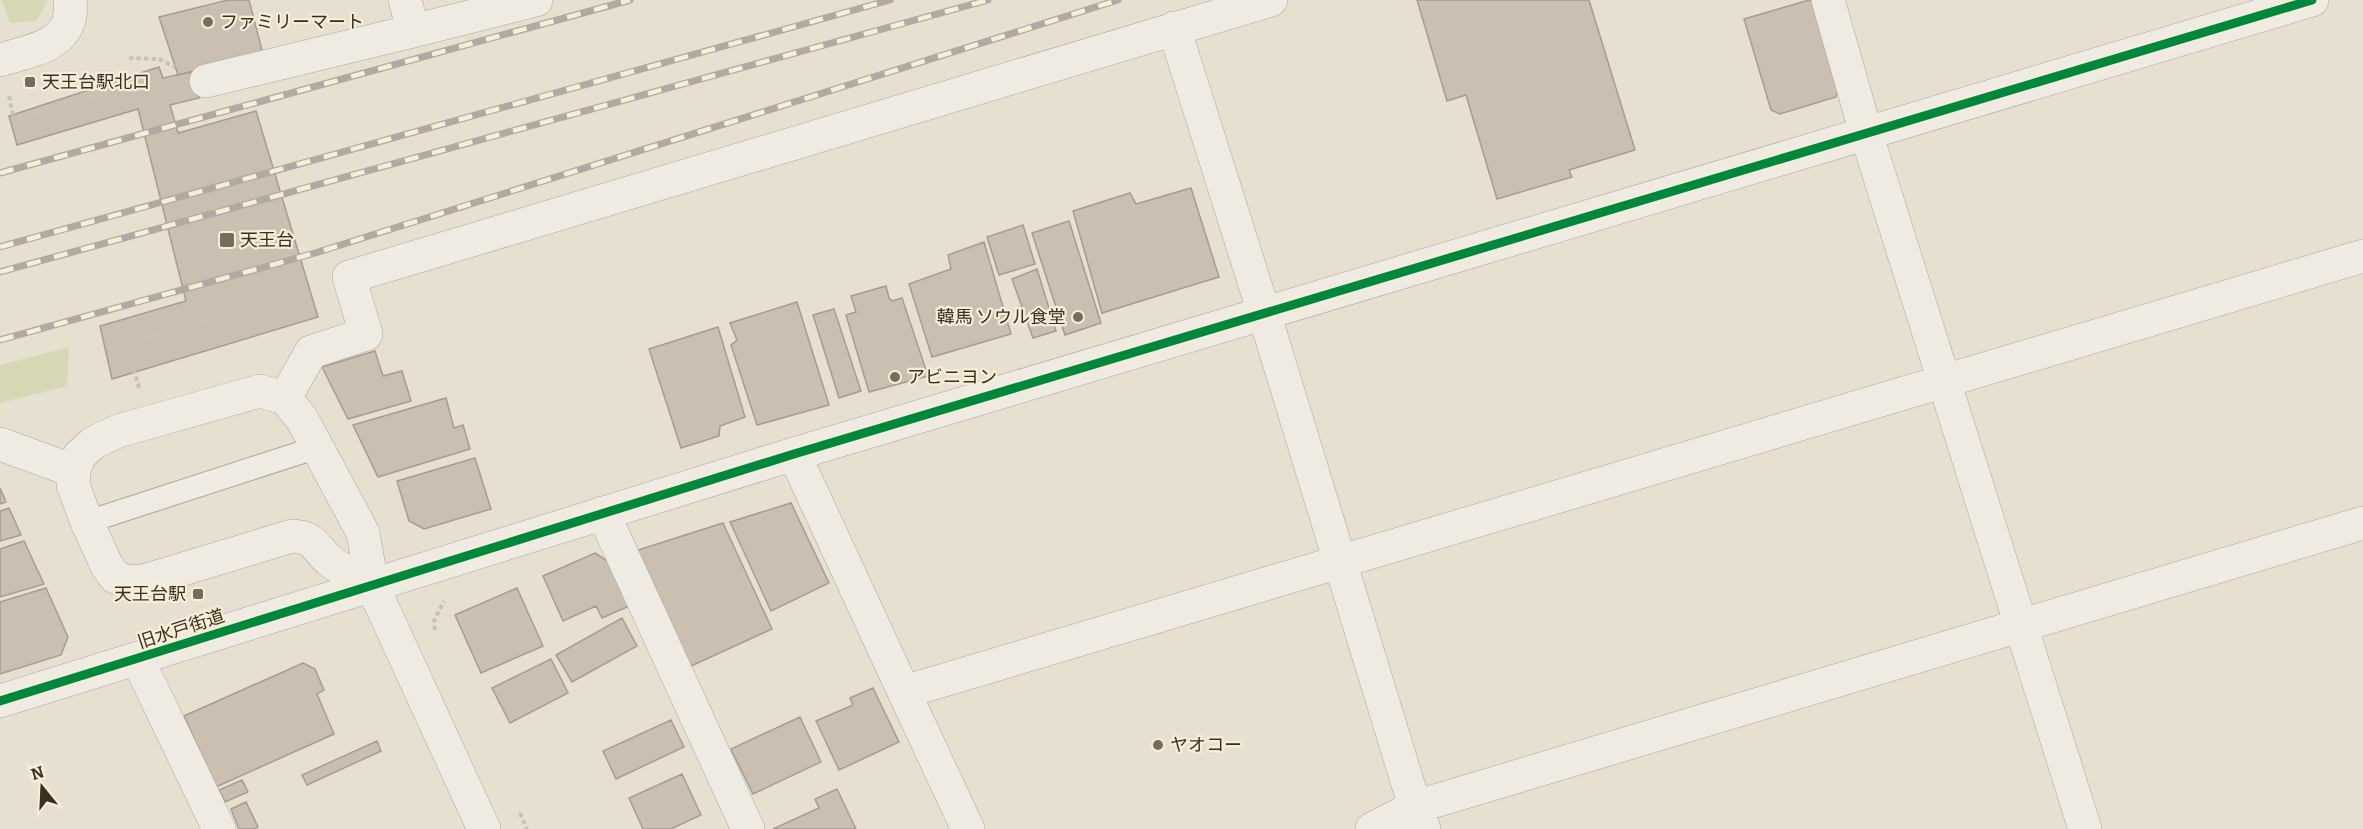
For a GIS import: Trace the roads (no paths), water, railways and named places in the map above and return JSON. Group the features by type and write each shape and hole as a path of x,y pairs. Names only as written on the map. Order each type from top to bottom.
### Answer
{"street":[{"path":"0,60 49,45 62,35 72,13 70,0"},
{"path":"405,0 413,31"},
{"path":"206,81 536,0"},
{"path":"285,398 310,352 366,334 350,277 1271,0"},
{"path":"1828,0 1866,133 2085,829"},
{"name":"旧水戸街道","path":"0,702 794,454 2312,0"},
{"path":"1174,28 1420,818"},
{"path":"904,692 2363,256"},
{"path":"372,585 330,561 314,543 303,537 292,536 140,582 115,577 107,567 73,485 74,471 79,456 93,443 118,431 261,391 285,398 302,419 363,533 372,585 484,829"},
{"path":"0,444 74,471"},
{"path":"794,454 968,829"},
{"path":"603,513 748,829"},
{"path":"1372,829 1420,818 2020,626 2363,523"},
{"path":"138,660 219,829"}],"lane":[{"path":"87,522 318,447"}],"railway":[{"path":"0,173 630,0"},
{"path":"0,247 890,0"},
{"path":"0,272 988,0"},
{"path":"0,340 315,253 1118,0"}],"place":[{"name":"ファミリーマート","path":"208,22"},
{"name":"天王台駅北口","path":"30,82"},
{"name":"天王台","path":"227,240"},
{"name":"韓馬 ソウル食堂","path":"1078,317"},
{"name":"アビニヨン","path":"895,377"},
{"name":"天王台駅","path":"198,594"},
{"name":"ヤオコー","path":"1158,745"}]}
